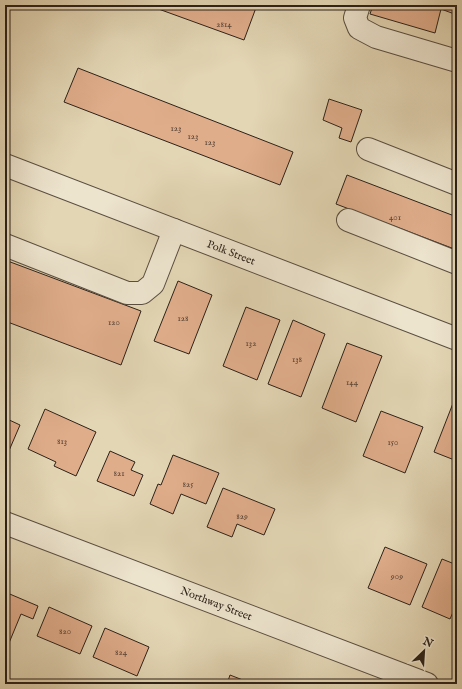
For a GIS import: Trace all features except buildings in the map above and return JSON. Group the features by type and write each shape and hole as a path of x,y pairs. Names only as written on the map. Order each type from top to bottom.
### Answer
{"street":[{"path":"359,5 355,18 359,28 376,37 457,60"},
{"path":"368,149 457,184"},
{"name":"Polk Street","path":"5,165 457,339"},
{"path":"348,220 457,263"},
{"path":"5,245 127,293 142,292 153,284 174,230"},
{"name":"Northway Street","path":"5,523 427,684"}]}
